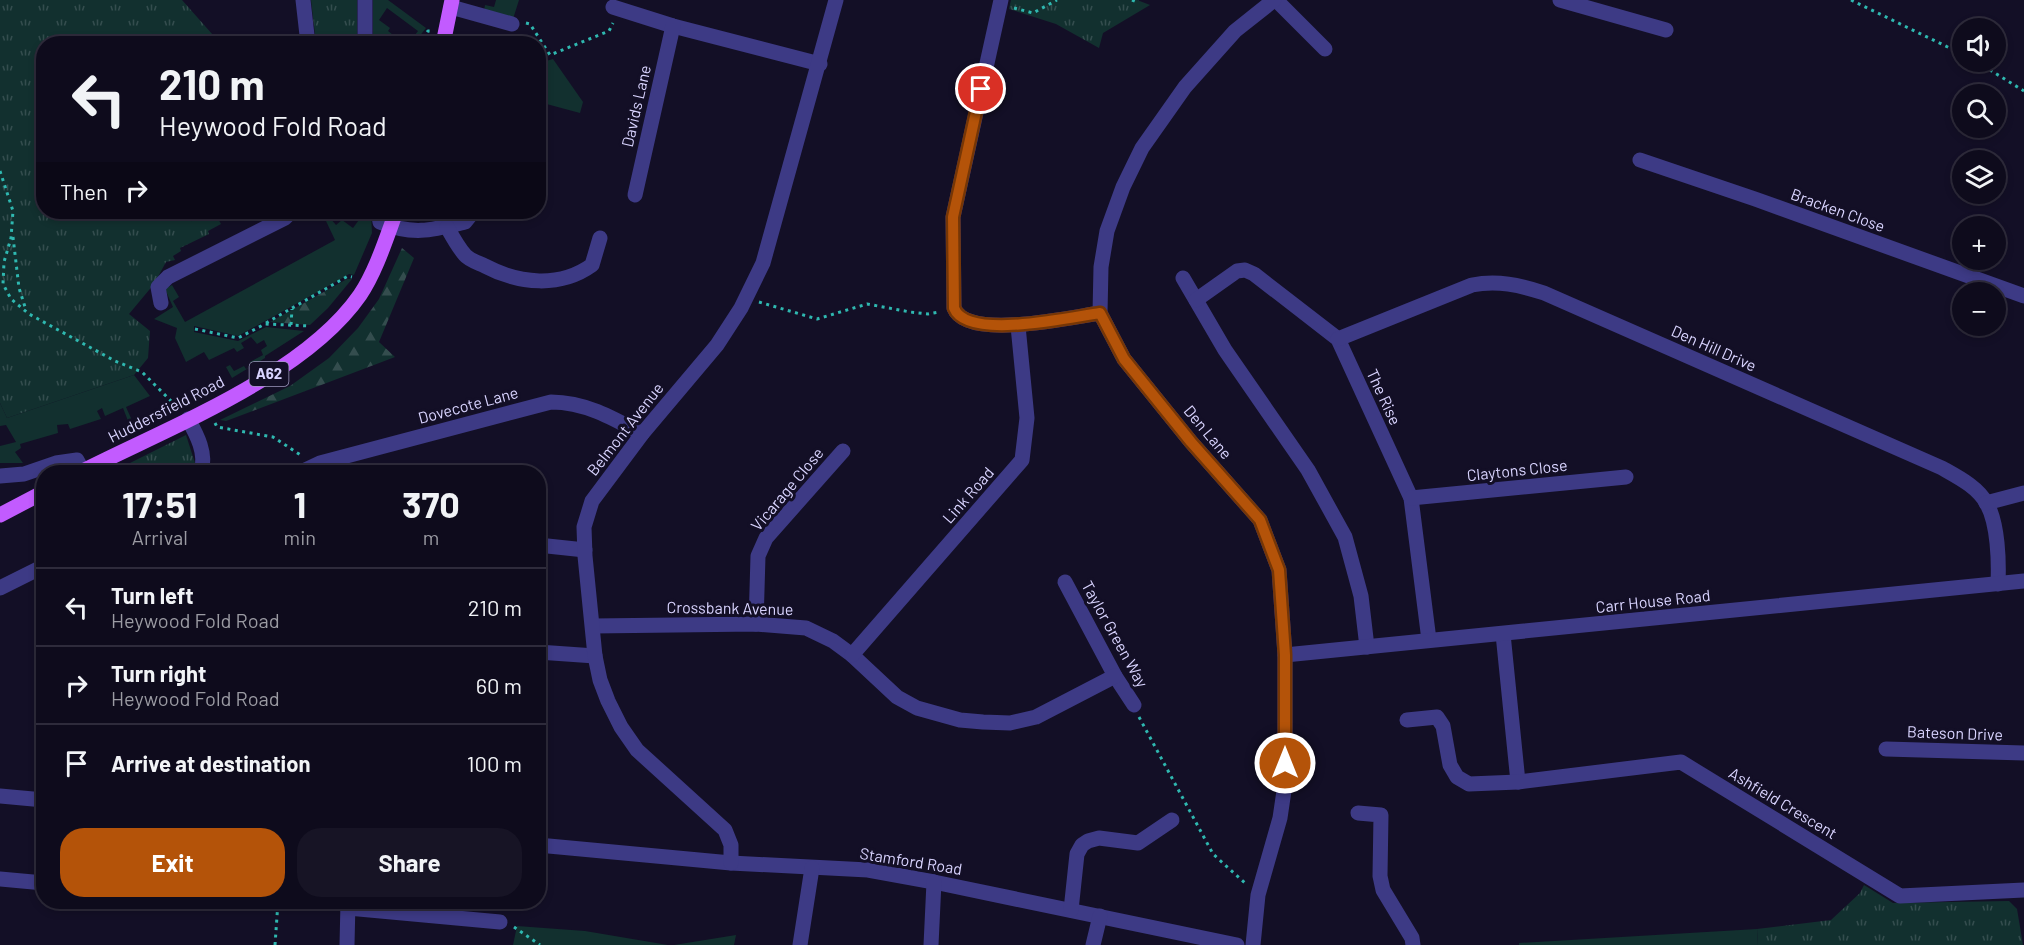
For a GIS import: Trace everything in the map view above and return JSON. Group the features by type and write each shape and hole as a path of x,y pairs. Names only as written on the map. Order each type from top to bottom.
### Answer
{"main road":[{"path":"439,36 451,3"},
{"name":"Huddersfield Road","path":"96,465 247,388 307,350 330,329 361,293 371,275 393,219"},
{"path":"0,515 36,496"}],"street":[{"path":"303,0 307,36"},
{"path":"365,0 365,36"},
{"name":"Belmont Avenue","path":"731,863 731,845 725,830 637,750 608,701 600,680 595,656 584,527 592,501 642,434 717,345 746,298 763,263 836,0"},
{"path":"1275,0 1325,49"},
{"name":"Den Lane","path":"1253,945 1258,895 1280,818 1285,784 1285,655 1279,570 1260,520 1191,442 1124,359 1100,313 1101,267 1107,231 1123,187 1142,148 1185,87 1235,31 1275,0"},
{"path":"1560,0 1666,30"},
{"path":"1001,2 953,217 956,315 965,321 1017,326 1100,313"},
{"path":"451,3 512,24"},
{"path":"618,8 673,26 820,64"},
{"name":"Davids Lane","path":"635,195 673,26"},
{"name":"Bracken Close","path":"1640,160 2024,296"},
{"path":"161,303 158,287 168,277 283,219"},
{"path":"379,219 380,222 402,231 427,232 465,222 467,219"},
{"path":"447,227 466,256 502,275 530,282 555,280 579,274 592,265 600,238"},
{"name":"The Rise","path":"1196,300 1237,271 1245,270 1254,274 1338,339 1411,498 1429,640"},
{"path":"1183,278 1225,350 1308,470 1345,537 1361,596 1367,646"},
{"name":"Den Hill Drive","path":"1338,339 1472,285 1486,282 1524,287 1554,298 1942,468 1976,490 1986,503"},
{"name":"Link Road","path":"852,655 1022,460 1027,418 1017,326"},
{"name":"Dovecote Lane","path":"324,465 551,402 569,402 608,415 642,434"},
{"path":"188,419 200,444 203,465"},
{"name":"Vicarage Close","path":"756,624 758,556 761,547 766,538 843,452"},
{"path":"50,465 77,460 79,465"},
{"path":"0,476 24,474 36,470"},
{"name":"Claytons Close","path":"1411,498 1626,477"},
{"path":"1998,584 1999,564 1992,516 1986,503 2024,493"},
{"path":"546,546 585,550"},
{"path":"0,588 36,570"},
{"name":"Carr House Road","path":"1285,655 2024,581"},
{"name":"Taylor Green Way","path":"1065,582 1115,676 1134,705"},
{"name":"Crossbank Avenue","path":"593,626 756,624 812,630 833,640 897,697 917,708 960,720 1010,723 1036,717 1115,676"},
{"path":"1503,634 1518,782"},
{"path":"546,653 595,656"},
{"name":"Ashfield Crescent","path":"1407,720 1437,717 1443,726 1450,765 1456,777 1469,784 1518,782 1681,762 1900,896 2024,890"},
{"name":"Bateson Drive","path":"1886,749 2024,753"},
{"path":"0,796 36,799"},
{"path":"1358,813 1381,815 1380,876 1383,890 1412,941"},
{"path":"1071,910 1077,854 1082,844 1099,838 1138,843 1172,820"},
{"name":"Stamford Road","path":"546,846 731,863 868,870 1237,945"},
{"path":"800,945 812,868"},
{"path":"0,879 36,882"},
{"path":"931,945 934,882"},
{"path":"347,945 348,909"},
{"path":"384,909 500,922"},
{"path":"1093,945 1100,916"}],"path":[{"path":"1001,2 1033,13 1058,0"},
{"path":"1132,0 1137,2 1138,0"},
{"path":"1851,0 1952,49"},
{"path":"546,49 550,55 609,31 618,8"},
{"path":"512,24 515,20 530,24 538,36"},
{"path":"424,36 428,31 435,36"},
{"path":"1993,72 2024,91"},
{"path":"0,171 13,211 12,228 4,262 3,284 10,299 27,312 115,361 142,372 188,419"},
{"path":"12,228 19,288 27,312"},
{"path":"195,329 238,338 348,276 356,278"},
{"path":"746,298 817,319 867,304 928,314 954,308"},
{"path":"291,325 292,309"},
{"path":"265,324 315,327"},
{"path":"212,419 218,427 273,437 301,455 304,465"},
{"path":"1134,705 1143,726 1213,854 1258,895"},
{"path":"275,945 278,909"},
{"path":"500,922 520,931 540,945"}],"green space":[{"path":"0,0 182,0 214,36 36,36 36,219 192,219 191,222 193,219 218,219 221,224 208,231 209,234 180,248 181,251 173,256 175,260 166,262 154,284 129,314 150,331 148,358 134,375 7,418 0,403"},
{"path":"311,0 357,0 357,36 315,36"},
{"path":"373,0 388,0 426,28 420,36 414,36 418,31 387,8 379,20 390,28 388,31 393,36 373,36"},
{"path":"496,0 519,0 513,19 484,11 485,5 494,7"},
{"path":"1011,0 1137,0 1150,5 1103,33 1099,48 1056,24 1009,9"},
{"path":"553,59 583,102 580,113 546,104 546,61"},
{"path":"329,219 336,225 342,220 353,228 360,219 371,219 372,233 354,275 349,274 238,336 194,326 194,332 238,341 266,327 304,331 252,366 250,362 263,355 261,350 267,346 264,340 257,344 251,337 241,343 244,348 237,352 234,348 209,360 204,352 186,362 175,338 177,328 154,319 173,307 165,289 172,285 179,297 173,301 185,322 335,240 326,221"},
{"path":"402,248 414,258 379,342 395,357 226,421 220,420 290,386 329,358 358,328 379,299"},
{"path":"347,279 352,279 328,308 310,325 270,322"},
{"path":"230,365 234,371 244,366 246,369 251,367 232,378 226,367"},
{"path":"134,375 150,396 126,407 134,425 131,426 133,430 111,441 108,436 130,426 123,408 105,416 102,408 97,411 101,419 70,429 68,424 57,425 58,433 20,444 21,448 15,452 23,463 0,463 0,446 16,442 6,425 0,426 0,403 7,418"},
{"path":"186,435 195,463 195,465 131,465 130,463"},
{"path":"1864,885 1893,903 2009,901 2017,909 2023,945 1758,945 1757,929 1831,920 1860,893"},
{"path":"517,926 585,931 668,945 513,945"},
{"path":"1757,929 1758,945 1519,945 1519,943"},
{"path":"736,935 734,945 674,945"}],"route":[{"path":"981,89 953,217 956,315 965,321 1017,326 1100,313 1124,359 1191,442 1260,520 1279,570 1285,655 1285,763"}]}
